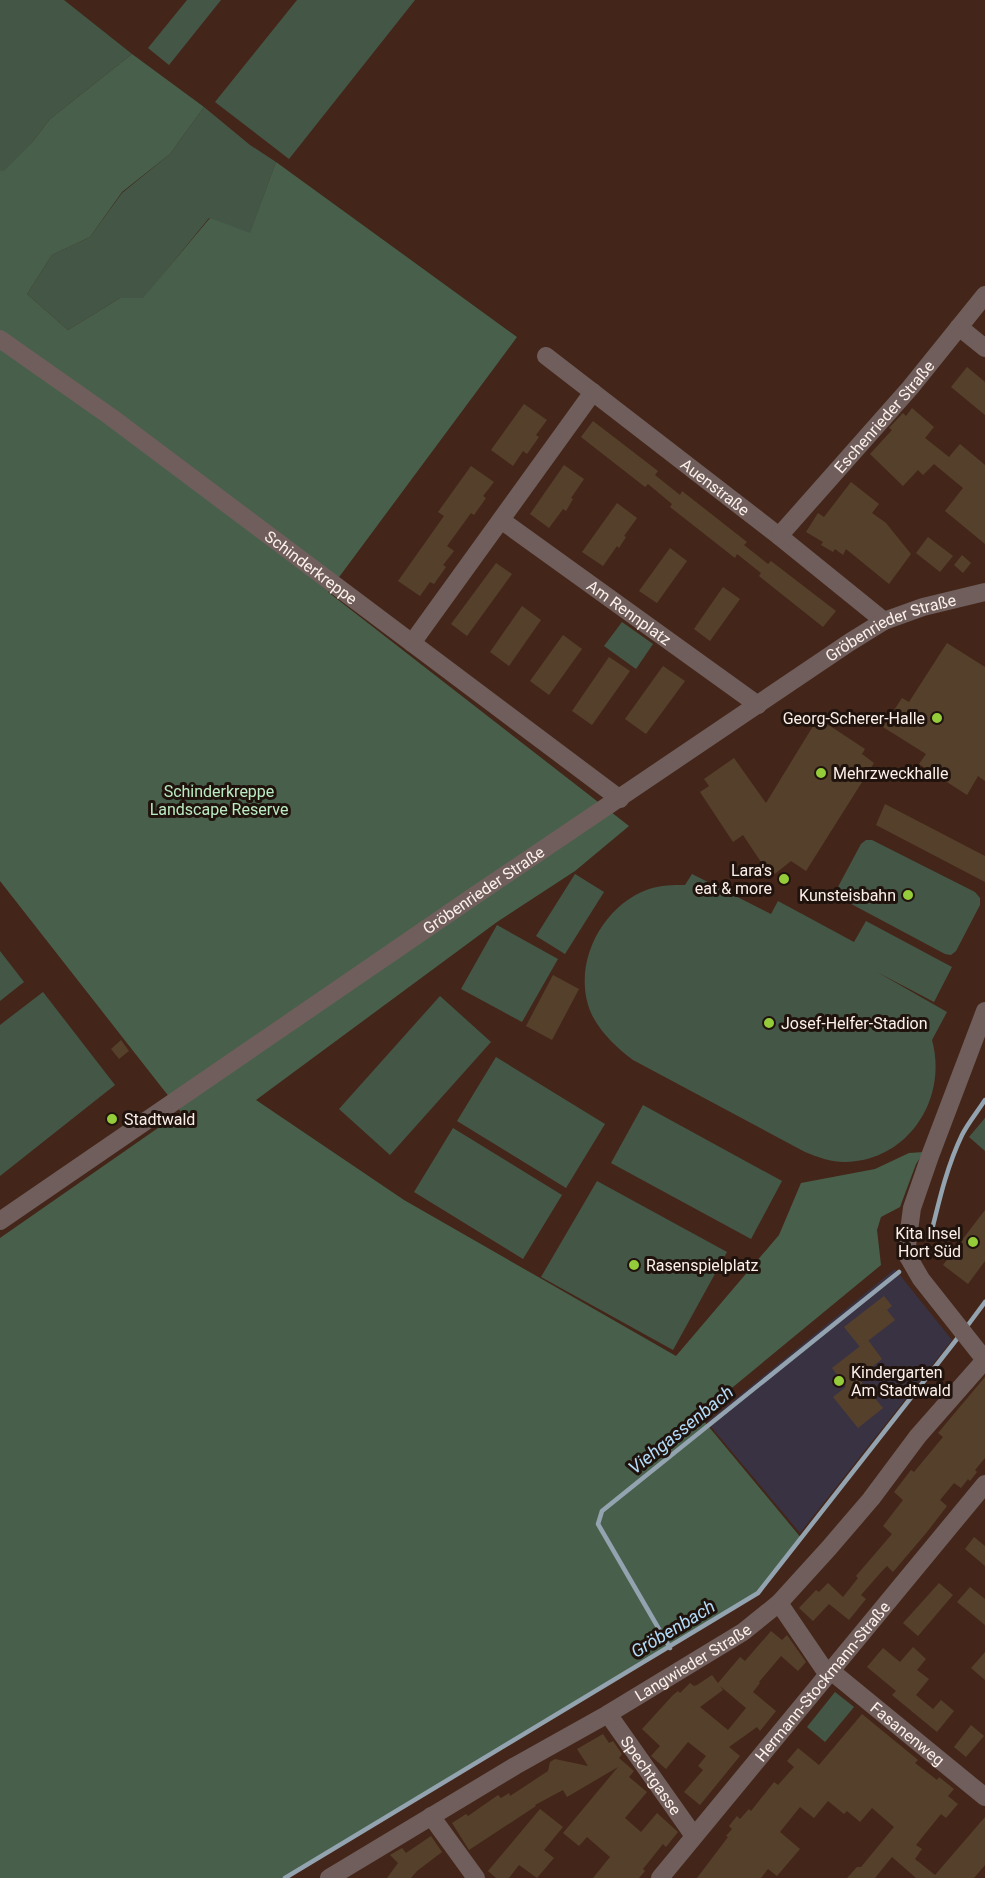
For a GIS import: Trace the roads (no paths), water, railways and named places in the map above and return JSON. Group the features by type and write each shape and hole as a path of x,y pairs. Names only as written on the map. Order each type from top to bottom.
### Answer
{"street":[{"name":"Eschenrieder Straße","path":"778,536 902,396 985,295"},
{"path":"959,327 985,348"},
{"name":"Schinderkreppe","path":"0,339 111,417 620,799"},
{"name":"Auenstraße","path":"546,356 884,621"},
{"path":"412,643 593,392"},
{"name":"Am Rennplatz","path":"501,520 758,705"},
{"name":"Gröbenrieder Straße","path":"0,1221 477,894 884,621 923,607 985,592"},
{"path":"982,1356 921,1279 906,1253 912,1208 985,1011"},
{"name":"Langwieder Straße","path":"329,1878 515,1766 608,1714 742,1632 779,1603 871,1499 982,1356"},
{"name":"Hermann-Stockmann-Straße","path":"660,1878 985,1484"},
{"name":"Fasanenweg","path":"779,1603 829,1673 985,1797"},
{"name":"Spechtgasse","path":"608,1714 694,1836"},
{"path":"430,1816 470,1875"}],"waterway":[{"name":"Viehgassenbach","path":"931,1234 952,1159 964,1131 985,1100"},
{"name":"Viehgassenbach","path":"670,1648 598,1524 602,1511 899,1272"},
{"name":"Gröbenbach","path":"965,1329 985,1302"},
{"name":"Gröbenbach","path":"285,1878 758,1593 960,1335"}],"place":[{"name":"Georg-Scherer-Halle","path":"937,718"},
{"name":"Mehrzweckhalle","path":"821,773"},
{"name":"Lara's eat & more","path":"784,879"},
{"name":"Kunsteisbahn","path":"908,895"},
{"name":"Josef-Helfer-Stadion","path":"769,1023"},
{"name":"Stadtwald","path":"112,1119"},
{"name":"Kita Insel Hort Süd","path":"973,1242"},
{"name":"Rasenspielplatz","path":"634,1265"},
{"name":"Kindergarten Am Stadtwald","path":"839,1381"}],"park label":[{"name":"Schinderkreppe Landscape Reserve","path":"219,800"}]}
